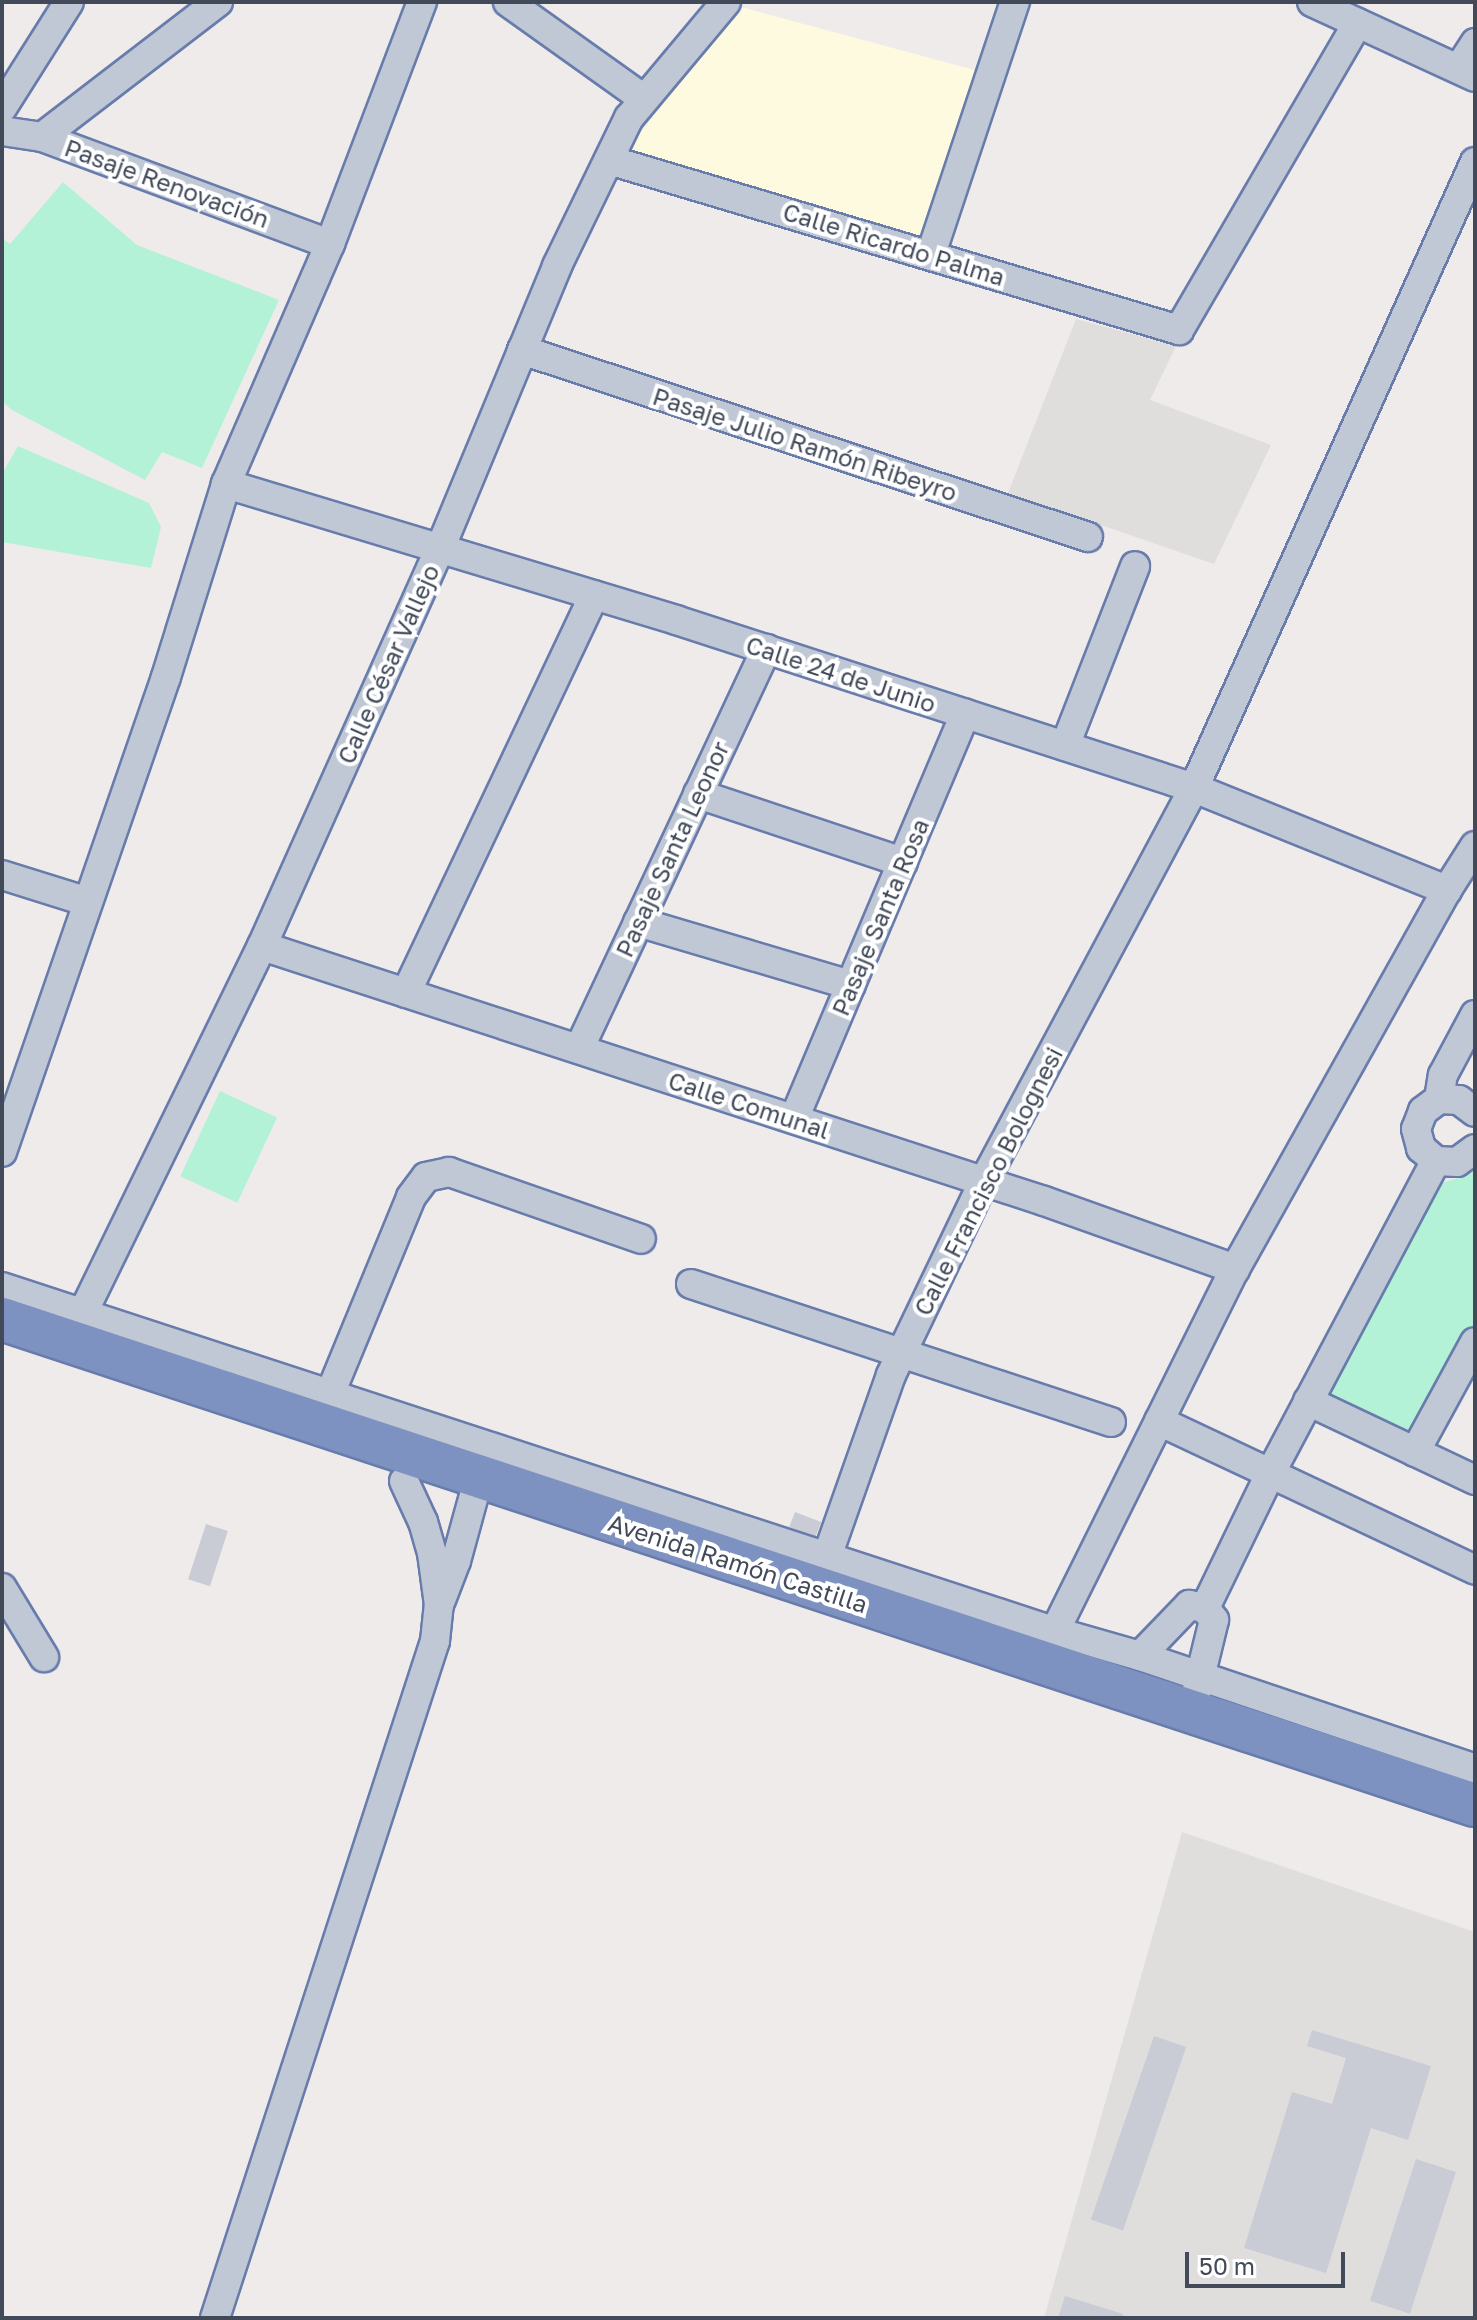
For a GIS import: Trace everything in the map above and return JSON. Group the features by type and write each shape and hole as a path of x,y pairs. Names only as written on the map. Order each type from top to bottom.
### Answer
{"highway":[{"name":"Avenida Ramón Castilla","path":"2,1319 76,1327 324,1408 475,1490 1475,1832"},
{"name":"Avenida Ramón Castilla","path":"2,1348 404,1481 475,1490 595,1498 1196,1693 1475,1805"}],"street":[{"path":"2,108 69,2"},
{"path":"42,137 218,2"},
{"path":"2,1152 166,677 226,484 330,244 422,2"},
{"path":"508,2 644,99"},
{"name":"Calle César Vallejo","path":"76,1327 262,946 440,549 557,266 629,118 726,2"},
{"path":"931,254 1015,2"},
{"path":"1312,2 1467,72 1475,43"},
{"name":"Calle Ricardo Palma","path":"609,160 1179,330 1358,23"},
{"name":"Pasaje Renovación","path":"2,131 42,137 330,244"},
{"name":"Calle Francisco Bolognesi","path":"821,1573 901,1354 984,1181 1194,788 1475,162"},
{"name":"Pasaje Julio Ramón Ribeyro","path":"522,350 1088,537"},
{"name":"Calle 24 de Junio","path":"226,484 766,649 1194,788 1447,890"},
{"path":"1065,746 1135,566"},
{"path":"406,993 594,595"},
{"name":"Pasaje Santa Leonor","path":"579,1049 766,649"},
{"name":"Pasaje Santa Rosa","path":"794,1119 965,714"},
{"path":"698,794 903,862"},
{"path":"1475,846 1447,890 1235,1269 1047,1647 1140,1656 1196,1693 1475,1769"},
{"path":"2,875 88,902"},
{"path":"638,922 851,985"},
{"name":"Calle Comunal","path":"262,946 984,1181 1235,1269"},
{"path":"1439,1099 1443,1075 1475,1015"},
{"path":"1475,1112 1459,1100 1439,1099 1423,1111 1416,1129 1421,1148 1436,1161 1457,1162 1475,1149"},
{"path":"1205,1608 1270,1474 1436,1161"},
{"path":"595,1498 324,1408 411,1197 426,1177 449,1172 641,1239"},
{"path":"691,1284 1111,1422"},
{"path":"2,1287 76,1327"},
{"path":"1415,1452 1475,1342"},
{"path":"1308,1401 1475,1480"},
{"path":"1159,1421 1475,1570"},
{"path":"404,1481 432,1553 439,1605"},
{"path":"215,2318 435,1641 439,1605 475,1490"},
{"path":"2,1588 44,1657"},
{"path":"1140,1656 1189,1605 1205,1608 1214,1620 1196,1693"}],"shaded area":[{"path":"741,7 982,72 924,241 627,149"},
{"path":"1076,319 1176,346 1150,400 1271,445 1214,564 1008,493"},
{"path":"1182,1832 1475,1932 1475,2318 1044,2318"}],"green space":[{"path":"63,182 137,245 279,300 202,468 162,452 145,480 12,410 2,401 2,238 10,244"},
{"path":"18,446 149,503 161,527 151,568 2,542 2,474"},
{"path":"220,1091 277,1118 237,1203 180,1176"},
{"path":"1475,1161 1475,1324 1415,1435 1402,1437 1325,1398 1438,1184 1461,1177"}],"building":[{"path":"795,1512 821,1522 815,1537 789,1527"},
{"path":"206,1524 228,1531 210,1586 188,1579"},
{"path":"1312,2030 1431,2066 1408,2140 1371,2128 1326,2273 1244,2248 1292,2092 1332,2104 1346,2058 1307,2046"},
{"path":"1154,2036 1186,2047 1123,2230 1091,2219"},
{"path":"1416,2159 1456,2172 1410,2314 1370,2301"},
{"path":"1065,2296 1123,2314 1123,2318 1058,2318"}]}
